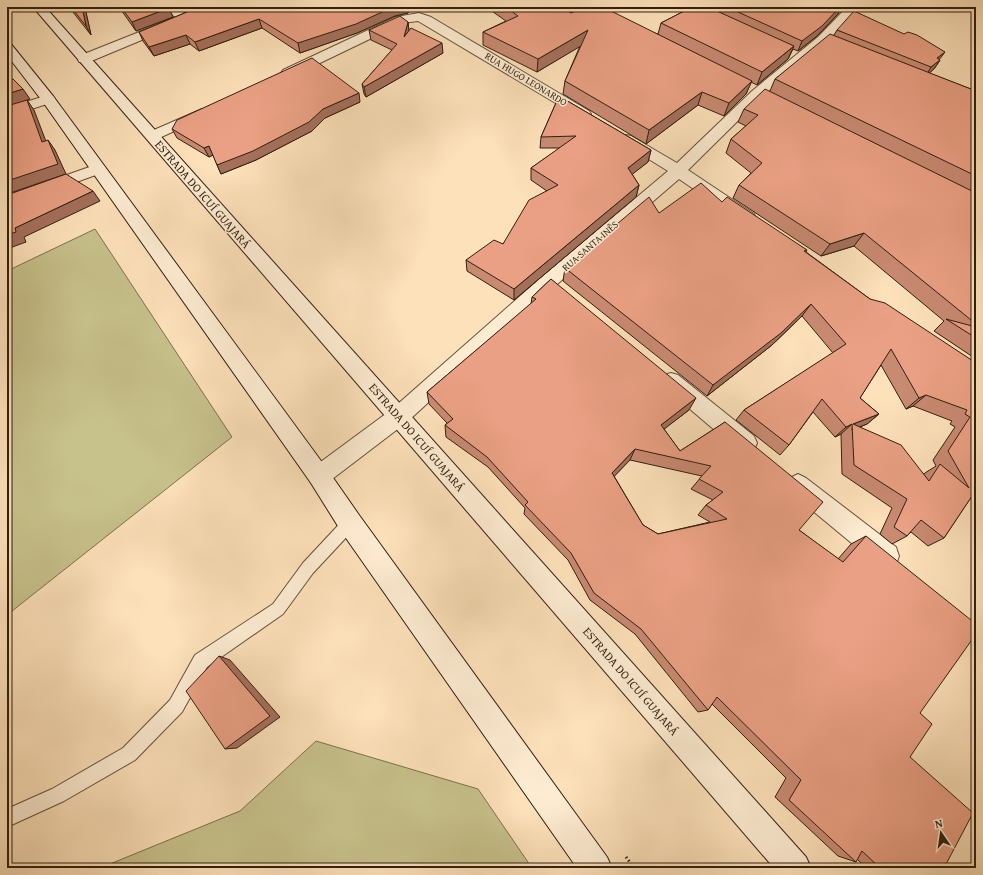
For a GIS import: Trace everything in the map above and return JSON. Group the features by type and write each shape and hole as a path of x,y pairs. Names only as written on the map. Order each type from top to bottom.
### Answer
{"street":[{"name":"ESTRADA DO ICUÍ GUAJARÁ","path":"39,7 795,868"},
{"path":"170,7 184,18"},
{"path":"84,59 212,7"},
{"name":"RUA SANTA INÊS","path":"319,476 399,416 549,282 678,171 793,55 830,43 854,7"},
{"name":"RUA HUGO LEONARDO","path":"273,80 400,20 419,16 678,171 757,224"},
{"path":"8,49 48,99 319,476 350,523 596,868"},
{"path":"7,113 48,99"},
{"path":"152,136 216,106"},
{"path":"7,202 98,169"},
{"path":"549,282 567,296"},
{"path":"653,366 763,457"},
{"path":"781,472 906,571"}],"lane":[{"path":"7,818 58,795 129,754 176,706 201,661 278,609 308,568 350,523"}],"shaded area":[{"path":"95,229 232,437 7,615 7,271"},
{"path":"316,741 478,789 532,868 100,868 240,811"}],"building":[{"path":"71,7 82,7 86,26"},
{"path":"121,7 168,7 169,8 132,22"},
{"path":"199,7 393,7 356,24 298,43 259,19 195,42 186,35 149,47 139,32"},
{"path":"506,7 562,7 571,13 585,7 603,7 752,81 729,103 702,92 649,130 565,81 588,30 538,59 483,32 518,16"},
{"path":"692,7 708,7 794,46 762,72 661,23"},
{"path":"727,7 840,7 822,26 802,41"},
{"path":"854,11 904,34 908,32 917,35 945,52 937,58 940,60 931,67 837,30"},
{"path":"400,16 408,22 404,37 411,28 442,43 364,87 362,84 397,44 369,30"},
{"path":"830,34 976,91 976,176 775,79"},
{"path":"312,58 359,93 323,109 309,122 253,151 217,165 209,146 204,148 172,129 177,120"},
{"path":"13,79 23,89 7,94 7,81"},
{"path":"765,89 976,193 976,324 864,233 830,244 739,185 762,163 731,139 758,115 744,109"},
{"path":"559,96 651,150 628,168 639,185 514,289 466,260 494,240 503,244 529,200 558,185 531,168 576,136 541,137"},
{"path":"27,100 42,142 48,140 58,164 7,181 7,106"},
{"path":"66,174 93,191 15,228 16,232 7,235 7,195"},
{"path":"701,183 722,202 727,197 807,250 804,251 870,299 885,303 976,363 976,490 944,538 921,520 907,536 894,527 907,499 854,465 852,424 846,427 822,399 789,445 744,410 846,344 811,304 781,333 713,385 565,268 649,197 659,213","holes":["891,349 919,398 926,395 967,410 965,414 970,417 948,451 969,488 940,464 929,481 901,445 853,424 879,414 860,398"]},
{"path":"551,279 696,398 661,425 680,451 725,422 823,502 799,530 843,562 866,536 976,624 976,634 920,713 932,724 910,757 973,813 944,868 880,868 862,851 856,862 789,800 801,780 717,697 708,710 641,629 594,593 571,553 525,505 528,502 487,457 445,425 453,419 427,392 536,299 532,297","holes":["635,449 711,466 699,479 723,492 706,505 727,519 658,534 643,525 612,473"]},
{"path":"946,319 976,327 976,338"},
{"path":"219,656 270,716 225,749 186,691"}]}
